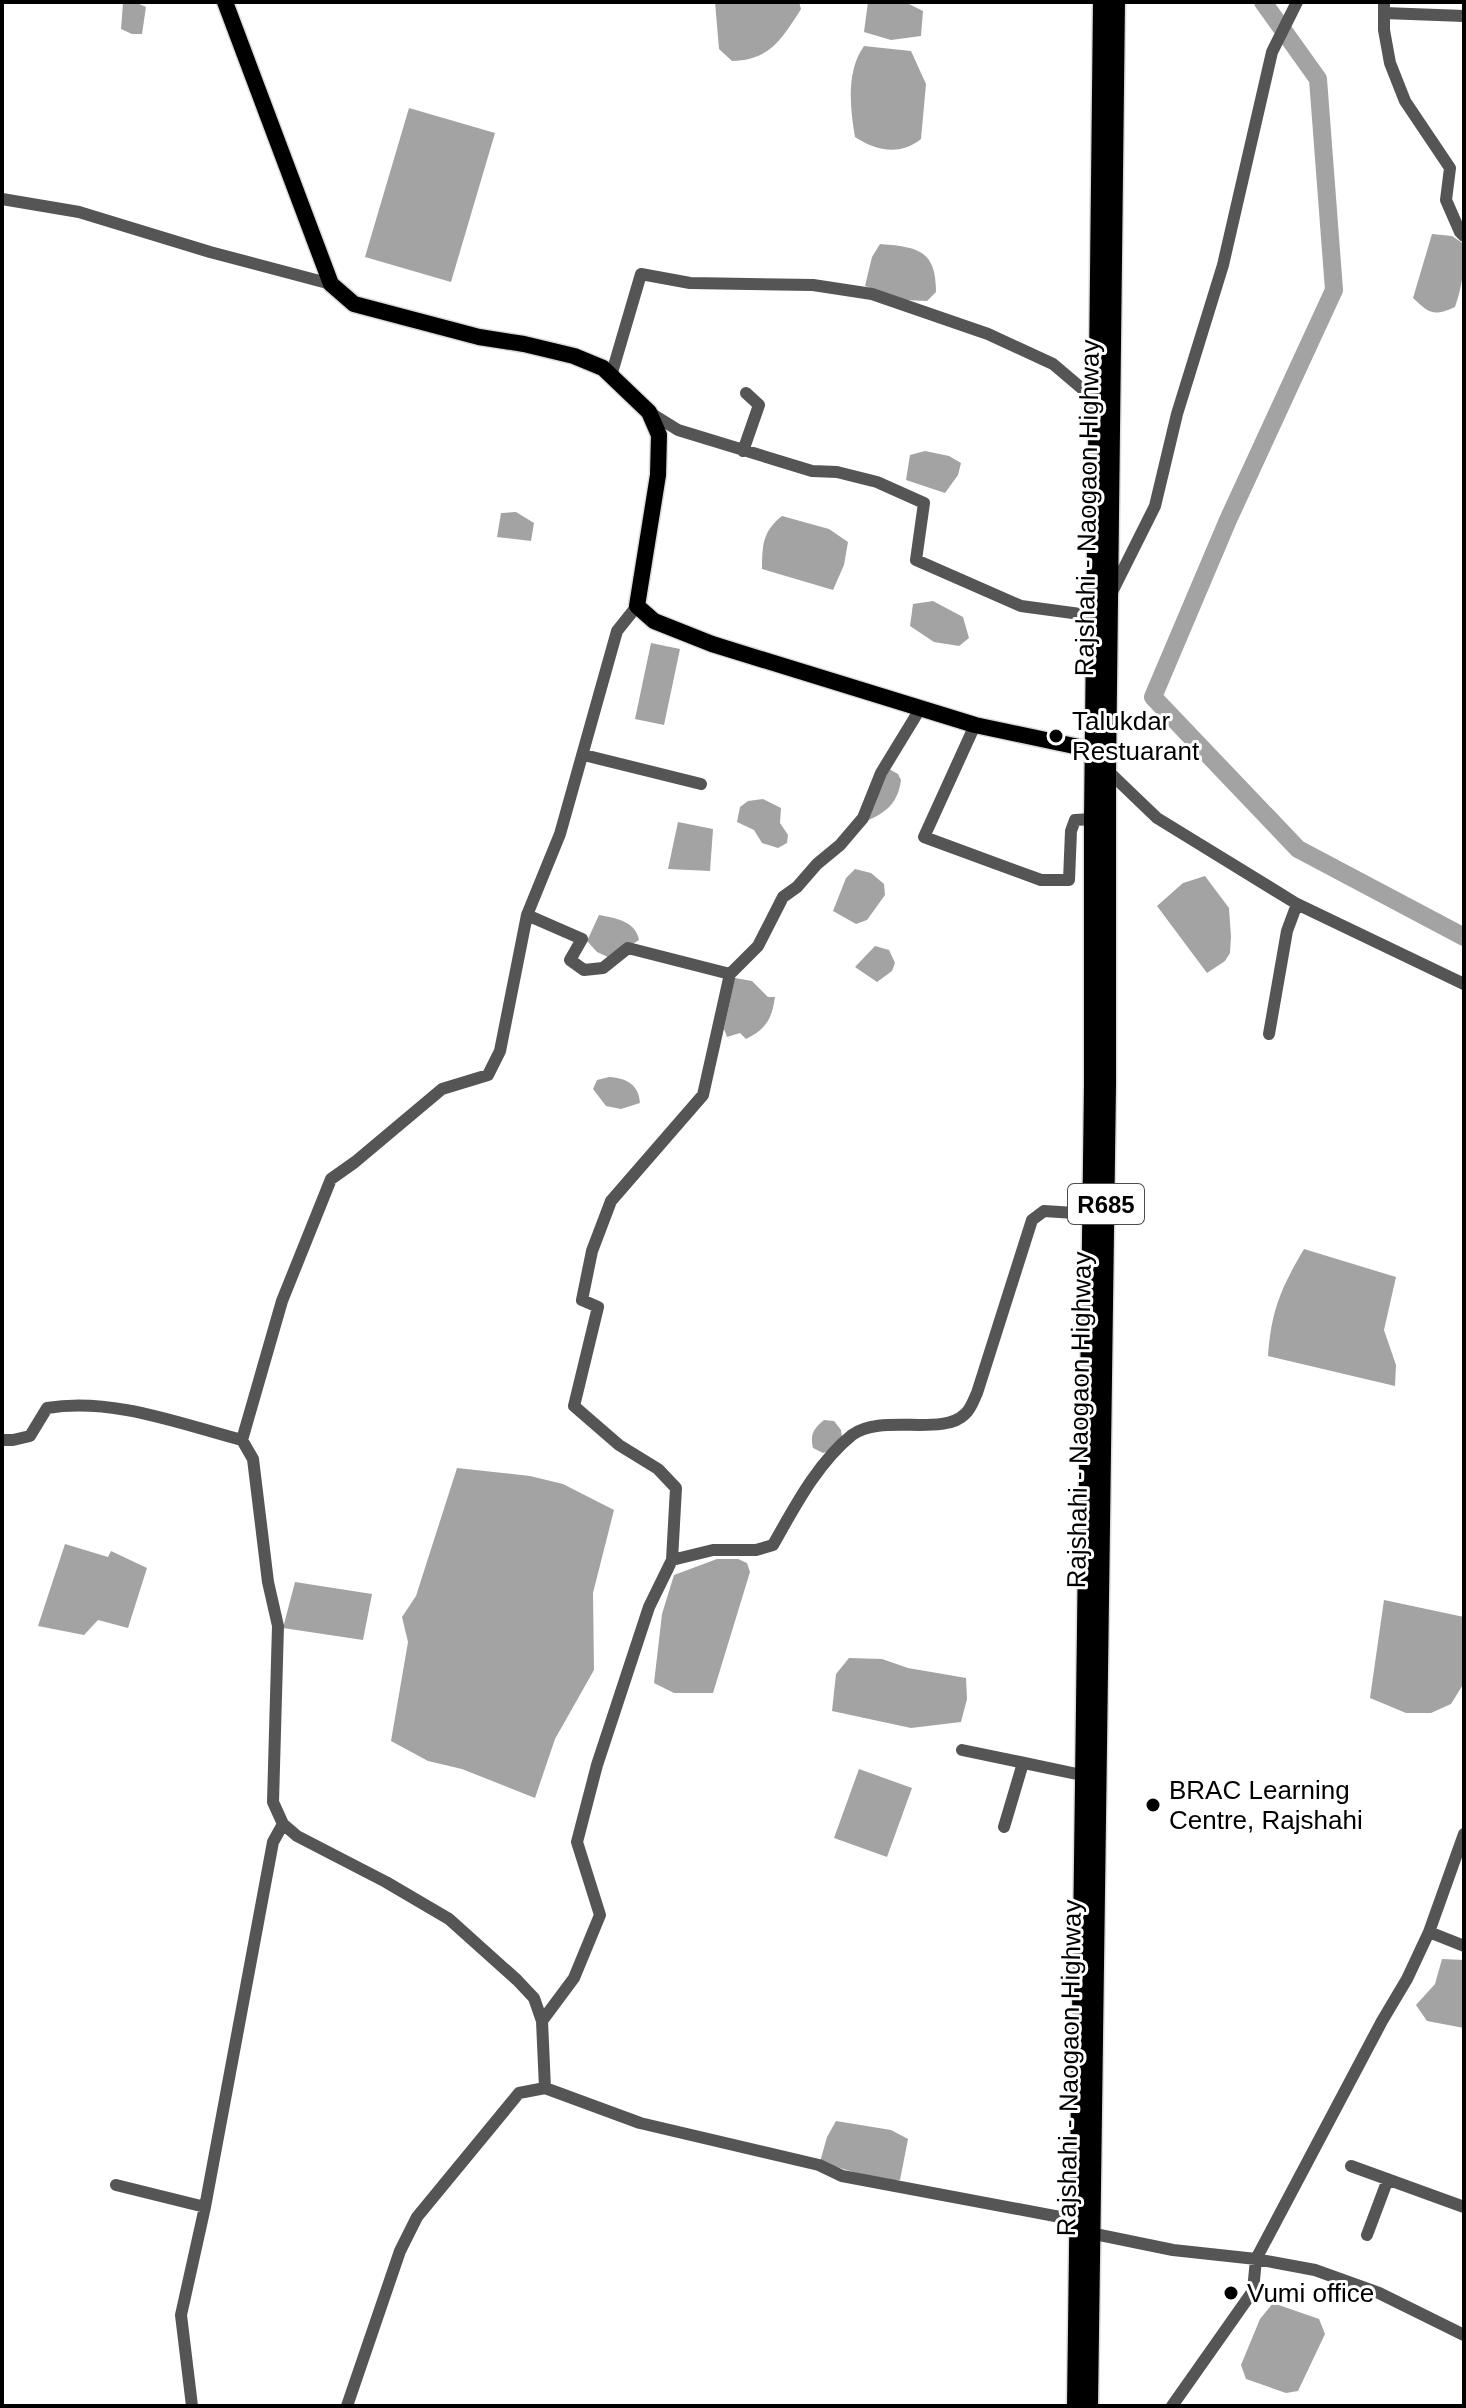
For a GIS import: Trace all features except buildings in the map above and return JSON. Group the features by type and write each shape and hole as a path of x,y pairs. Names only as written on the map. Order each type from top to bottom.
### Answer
{"main road":[{"path":"225,2 331,284 354,304 479,337 574,356 603,368 649,412 659,435 658,475 637,606 654,621 712,644 920,709 975,725 1093,750"},
{"name":"Rajshahi - Naogaon Highway","path":"1090,2406 1082,2337 1076,2220 1084,2129 1108,1084 1100,904 1092,819 1095,616 1104,558 1108,159 1101,2"},
{"name":"Rajshahi - Naogaon Highway","path":"1075,2406 1090,2233 1084,2129 1082,1775 1090,1214 1100,904 1108,771 1111,595 1104,558 1099,403 1117,2"}],"street":[{"path":"1111,595 1155,506 1177,414 1223,265 1272,52 1297,3"},
{"path":"1464,16 1384,8 1390,63 1405,101 1450,168 1446,200 1464,236"},
{"path":"2,199 79,212 210,252 331,284"},
{"path":"611,376 641,274 690,283 813,285 872,294 988,334 1053,364 1099,403"},
{"path":"743,451 759,405 746,393"},
{"path":"649,412 678,430 812,471 837,472 877,482 924,503 916,560 1021,606 1095,616"},
{"path":"242,1440 282,1301 331,1179 442,1089 488,1075 500,1051 527,915 560,834 617,631 637,606"},
{"path":"542,2021 574,1978 600,1915 577,1842 597,1765 649,1607 672,1560 676,1488 658,1469 619,1445 574,1406 598,1307 582,1300 592,1251 611,1201 703,1095 730,974 758,946 783,897 840,845 863,818 881,773 920,709"},
{"path":"975,725 924,837 1041,880 1069,880 1071,831 1075,820 1092,819"},
{"path":"584,755 701,784"},
{"path":"1108,771 1157,818 1297,904 1464,984"},
{"path":"1269,1034 1287,931 1297,904"},
{"path":"527,915 582,939 570,960 584,970 603,968 628,948 730,974"},
{"path":"672,1560 713,1550 756,1550 773,1545 809,1483 852,1435 868,1426 952,1422 966,1414 977,1393 1032,1220 1044,1211 1090,1214"},
{"path":"2,1440 30,1436 47,1408 68,1404 126,1410 242,1440 253,1459 268,1582 278,1626 273,1802 283,1824 297,1836 449,1919 517,1980 534,1998 542,2021 545,2088"},
{"path":"962,1750 1082,1775"},
{"path":"1004,1827 1023,1763"},
{"path":"192,2406 181,2315 205,2207 273,1842 283,1824"},
{"path":"1172,2406 1253,2291 1256,2259 1407,1979 1429,1932 1464,1834"},
{"path":"1429,1932 1464,1946"},
{"path":"347,2406 400,2251 417,2217 519,2093 545,2088 640,2123 819,2165 842,2176 1076,2220"},
{"path":"1351,2166 1464,2207"},
{"path":"1367,2235 1388,2179"},
{"path":"116,2185 205,2207"},
{"path":"1090,2233 1173,2250 1256,2259 1340,2278 1379,2293 1464,2335"}],"shaded area":[{"path":"715,2 799,2 801,9 774,46 756,57 732,61 719,49"},
{"path":"868,2 905,2 923,11 921,36 891,40 864,32"},
{"path":"123,3 146,7 142,34 121,29"},
{"path":"864,46 911,51 926,84 921,139 905,148 888,150 871,146 855,137 852,78"},
{"path":"409,108 495,133 451,282 365,257"},
{"path":"1432,234 1452,236 1464,244 1460,291 1455,307 1436,313 1413,298"},
{"path":"880,244 914,249 928,259 933,267 936,292 927,301 905,300 865,286 872,257"},
{"path":"925,451 949,456 961,463 958,475 945,493 906,480 910,455"},
{"path":"516,512 534,523 531,541 497,537 501,513"},
{"path":"782,516 829,529 848,542 844,565 833,590 762,569 765,539"},
{"path":"933,601 963,617 969,638 959,646 934,642 910,626 913,604"},
{"path":"651,643 680,649 664,725 635,719"},
{"path":"889,769 901,780 897,795 885,811 866,821"},
{"path":"763,799 781,808 780,823 788,835 787,843 778,848 762,843 754,830 737,822 740,807 748,801"},
{"path":"678,822 713,829 710,871 668,869"},
{"path":"855,869 871,873 884,884 885,895 867,920 856,924 833,911 846,878"},
{"path":"1205,876 1229,908 1231,937 1230,953 1225,961 1207,973 1157,906 1183,883"},
{"path":"599,915 618,919 634,928 639,940 610,958 597,952 587,941"},
{"path":"875,946 889,950 895,963 892,971 877,982 855,967"},
{"path":"735,978 752,981 768,997 775,997 767,1022 746,1039 740,1033 727,1037 724,1029"},
{"path":"609,1077 631,1084 637,1091 640,1103 621,1109 606,1106 593,1089 597,1080"},
{"path":"1304,1249 1396,1277 1384,1330 1396,1365 1395,1386 1268,1356 1278,1300"},
{"path":"824,1420 834,1421 842,1437 831,1450 823,1453 813,1448 812,1436"},
{"path":"457,1468 530,1476 563,1484 614,1510 593,1593 594,1670 555,1739 535,1798 462,1769 428,1761 391,1741 408,1642 402,1617 416,1596"},
{"path":"65,1544 108,1557 111,1551 147,1568 128,1628 98,1620 84,1635 38,1626"},
{"path":"717,1559 738,1559 747,1563 750,1572 713,1693 674,1693 654,1683 662,1614 674,1575"},
{"path":"295,1582 372,1594 363,1640 283,1628"},
{"path":"1384,1600 1464,1617 1464,1683 1451,1704 1431,1713 1406,1713 1370,1698"},
{"path":"849,1658 882,1659 908,1668 966,1678 967,1699 961,1722 911,1728 832,1711 836,1674"},
{"path":"859,1769 912,1788 887,1857 834,1838"},
{"path":"1442,1959 1464,1960 1464,2028 1427,2021 1416,2005 1435,1984"},
{"path":"836,2121 891,2130 908,2139 900,2180 883,2181 820,2162 827,2137"},
{"path":"1273,2303 1319,2319 1325,2334 1298,2391 1286,2393 1246,2379 1241,2365 1260,2319"}],"waterway":[{"path":"1263,2 1318,79 1334,290 1228,520 1153,697 1298,849 1464,937"}],"place":[{"name":"Talukdar Restuarant","path":"1056,736"},
{"name":"BRAC Learning Centre, Rajshahi","path":"1153,1805"},
{"name":"Vumi office","path":"1231,2293"}]}
